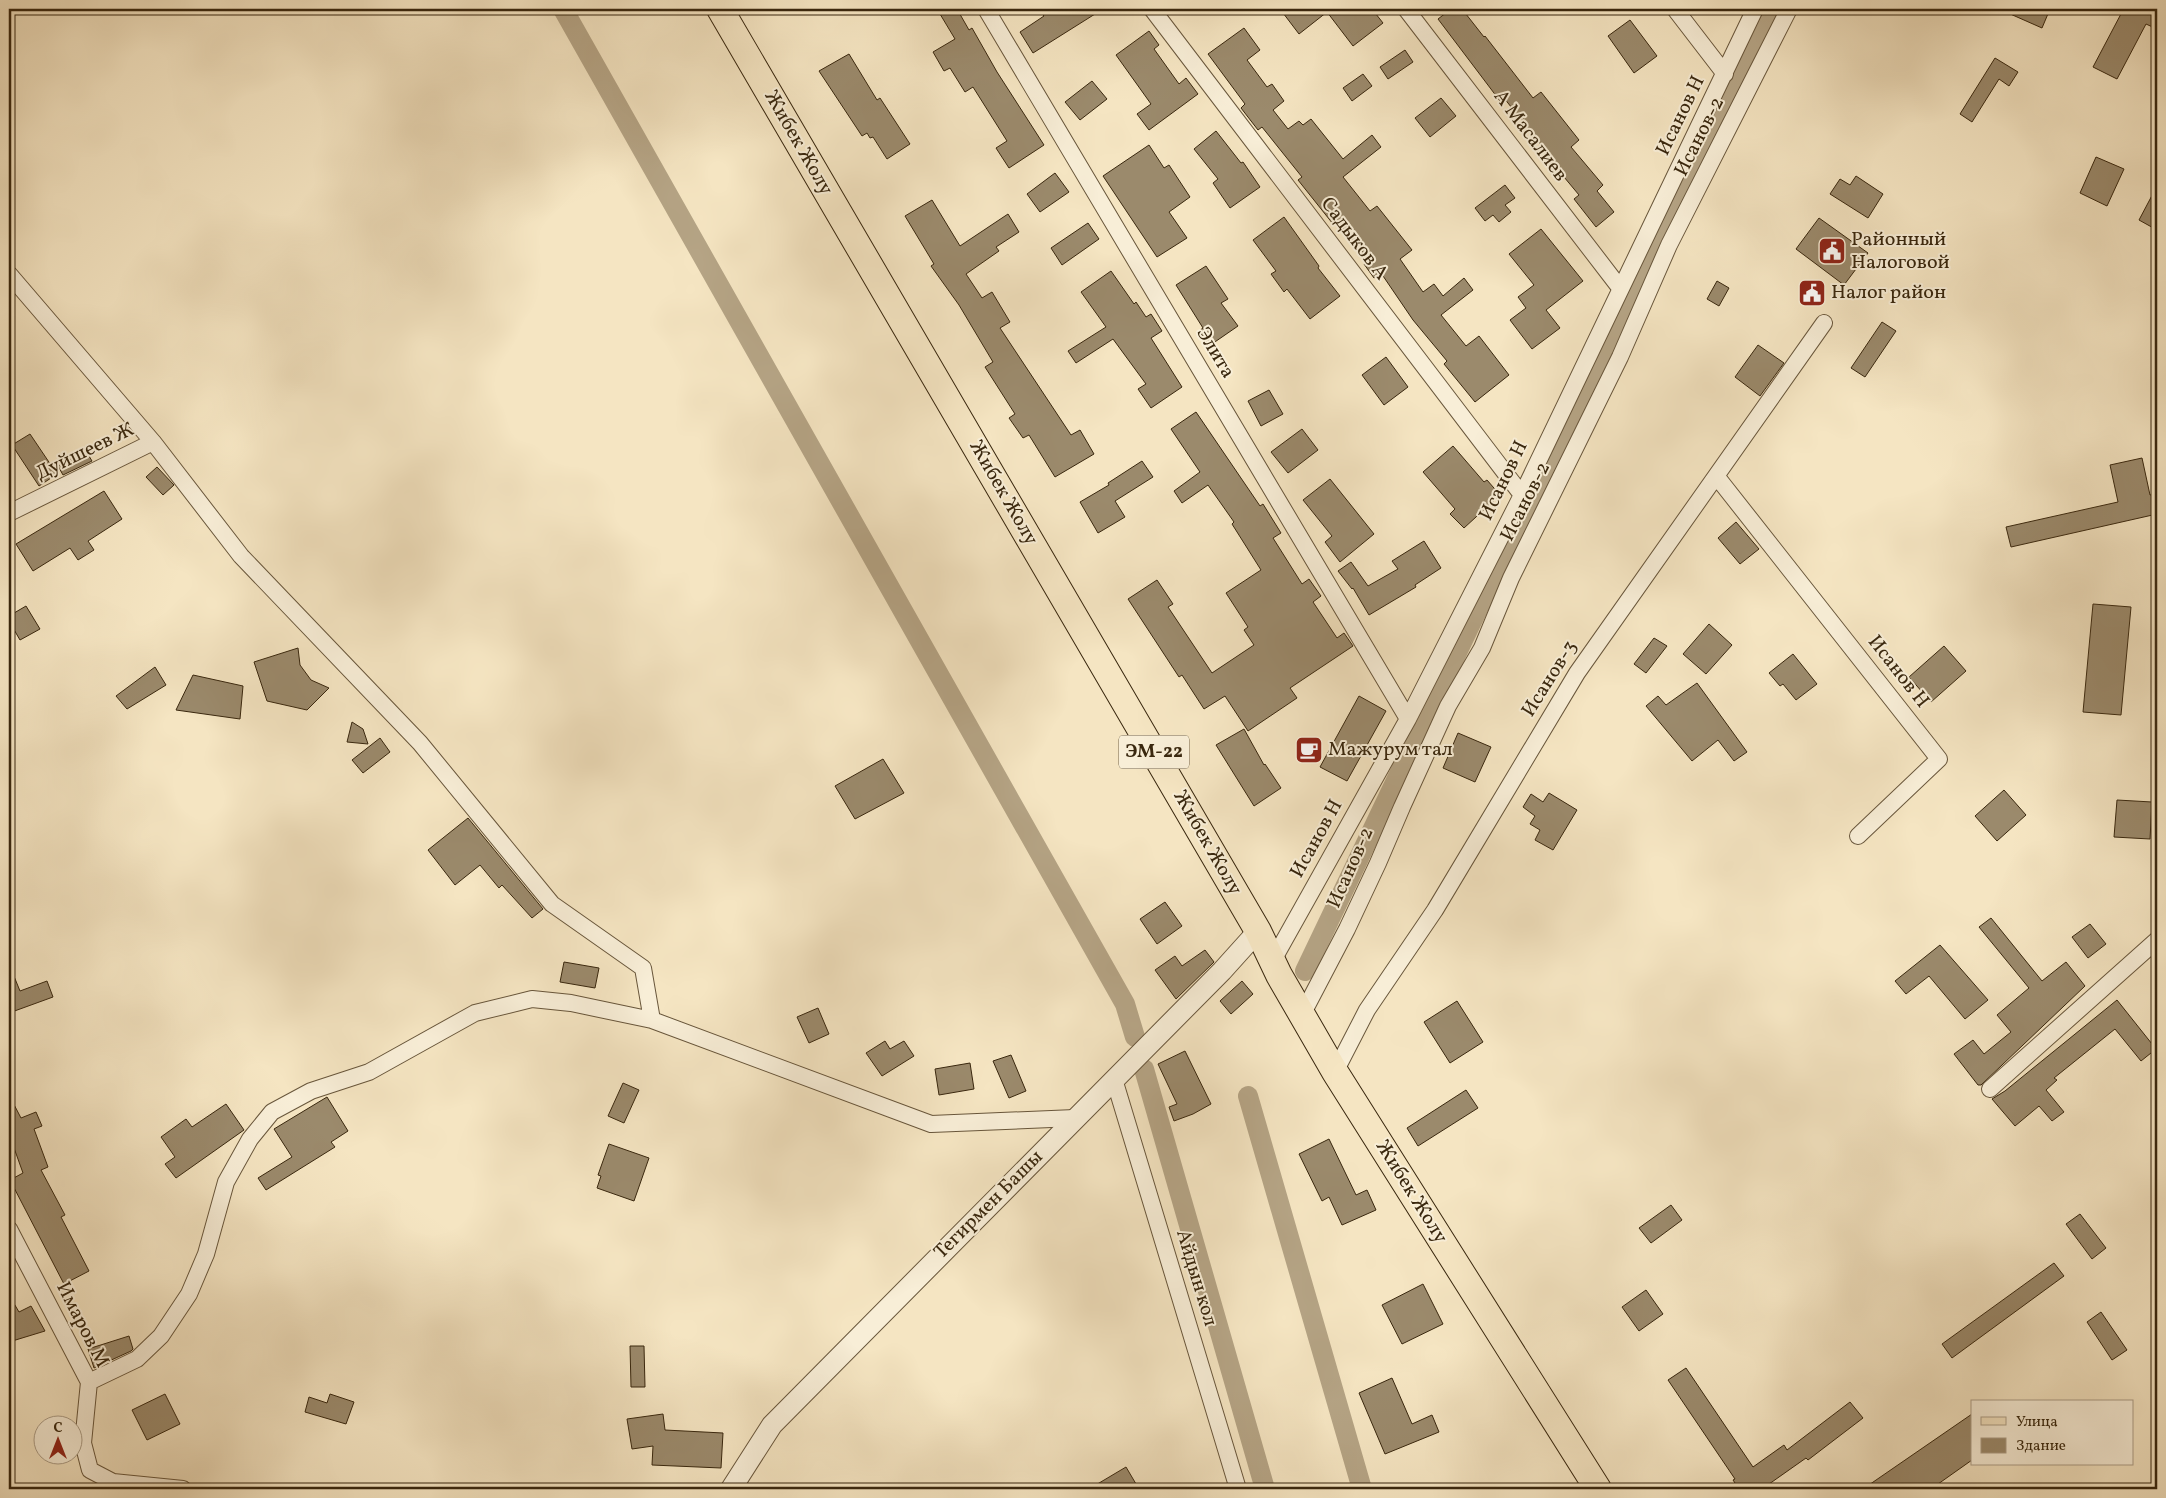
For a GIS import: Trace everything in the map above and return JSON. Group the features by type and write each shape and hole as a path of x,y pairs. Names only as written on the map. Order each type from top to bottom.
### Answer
{"main road":[{"name":"Жибек Жолу","path":"720,9 1258,931 1272,962 1335,1072 1598,1489"}],"street":[{"name":"Элита","path":"986,9 1408,719"},
{"name":"Садыков А","path":"1152,9 1522,495"},
{"name":"А Масалиев","path":"1406,9 1620,288"},
{"path":"1675,9 1725,74"},
{"name":"Исанов Н","path":"1272,962 1408,719 1522,495 1755,9"},
{"name":"Исанов-2","path":"1302,1015 1371,880 1448,706 1482,648 1511,578 1616,366 1669,245 1789,9"},
{"path":"9,274 153,442 241,556 420,743 552,904 643,968 652,1020"},
{"name":"Исанов-3","path":"1335,1072 1368,1010 1435,910 1577,673 1718,476 1824,323"},
{"name":"Дуйшеев Ж","path":"9,513 153,442"},
{"name":"Исанов Н","path":"1718,476 1939,759 1858,836"},
{"name":"Тегирмен Башы","path":"732,1489 772,1425 1222,971 1258,931"},
{"path":"1990,1089 2157,940"},
{"path":"89,1382 137,1358 165,1329 189,1294 206,1254 226,1182 250,1139 272,1112 311,1091 369,1072 475,1013 532,999 571,1003 652,1020 931,1124 1075,1118"},
{"name":"Айдын кол","path":"1114,1079 1238,1489"},
{"name":"Имаров М","path":"9,1229 89,1382 83,1443 90,1470 113,1482 183,1489"}],"building":[{"path":"937,9 957,9 969,30 972,28 997,72 1044,145 1009,168 996,148 1007,141 973,87 965,92 950,68 944,71 933,52 955,39"},
{"path":"1038,9 1103,9 1033,53 1020,32 1044,16"},
{"path":"1280,9 1372,9 1383,23 1353,46 1327,12 1299,34"},
{"path":"1451,9 1462,9 1533,98 1541,92 1579,140 1571,147 1603,185 1597,191 1614,212 1596,227 1574,199 1579,195 1544,153 1546,151 1504,98 1500,101 1438,19"},
{"path":"1999,9 2050,9 2042,28"},
{"path":"2114,9 2155,9 2154,11 2157,13 2157,29 2146,24 2117,79 2093,67 2122,12"},
{"path":"1630,20 1657,56 1634,73 1608,36"},
{"path":"1244,28 1260,50 1247,60 1267,87 1272,84 1284,101 1273,110 1288,129 1299,121 1303,125 1311,119 1343,159 1372,135 1381,147 1343,177 1370,211 1377,206 1412,250 1400,259 1423,292 1434,284 1443,296 1464,278 1473,290 1441,315 1466,346 1479,336 1509,375 1475,402 1444,364 1447,361 1413,320 1381,273 1374,278 1364,264 1369,260 1337,221 1333,224 1298,180 1302,177 1262,127 1258,130 1241,108 1245,104 1208,54"},
{"path":"1149,31 1159,45 1154,49 1179,84 1186,78 1198,94 1149,130 1137,114 1151,104 1116,55"},
{"path":"1405,50 1413,62 1388,79 1380,67"},
{"path":"849,54 877,100 880,98 910,144 887,159 873,137 870,138 867,133 862,136 819,71"},
{"path":"1995,58 2018,72 2009,86 1999,79 1972,122 1960,114"},
{"path":"1363,74 1372,86 1352,101 1343,88"},
{"path":"1092,81 1107,99 1080,120 1065,102"},
{"path":"1441,98 1456,116 1430,137 1415,118"},
{"path":"1216,131 1241,163 1243,162 1260,187 1230,208 1213,183 1218,179 1194,149"},
{"path":"1149,145 1164,168 1169,165 1190,197 1169,212 1187,238 1157,257 1103,176"},
{"path":"2096,157 2124,169 2107,206 2080,193"},
{"path":"1055,173 1069,192 1040,212 1027,194"},
{"path":"1856,176 1883,194 1868,218 1830,194 1840,179 1850,185"},
{"path":"1505,185 1515,198 1505,205 1511,212 1499,222 1493,215 1485,221 1475,208"},
{"path":"2157,186 2157,230 2139,220"},
{"path":"932,200 960,246 1008,214 1019,232 996,247 999,251 966,274 982,298 992,292 1010,322 1000,328 1071,435 1080,430 1094,454 1055,477 1029,435 1023,438 1009,418 1015,414 985,367 993,362 959,305 931,266 934,264 905,216"},
{"path":"1284,217 1319,266 1318,268 1340,296 1310,319 1287,289 1284,292 1271,274 1276,271 1253,240"},
{"name":"Районный Налоговой","path":"1819,218 1868,253 1844,285 1796,249"},
{"path":"1088,223 1099,239 1062,265 1051,248"},
{"path":"1541,229 1583,281 1546,310 1560,328 1532,349 1510,320 1526,308 1518,297 1534,285 1509,254"},
{"path":"1206,266 1228,299 1221,303 1238,326 1209,346 1199,331 1203,328 1176,285"},
{"path":"1111,271 1134,304 1136,302 1146,317 1151,314 1162,331 1151,338 1182,387 1151,408 1138,389 1146,384 1113,339 1076,363 1068,351 1106,327 1081,292"},
{"path":"1717,281 1729,288 1719,306 1707,299"},
{"path":"1882,322 1896,331 1865,377 1851,368"},
{"path":"1758,345 1784,363 1760,396 1735,377"},
{"path":"1386,357 1408,387 1384,405 1362,375"},
{"path":"1269,390 1283,414 1261,426 1248,401"},
{"path":"1196,412 1260,506 1263,504 1281,533 1273,538 1302,584 1309,579 1321,596 1313,602 1337,638 1344,633 1353,646 1290,688 1297,698 1248,731 1225,696 1204,709 1182,675 1179,677 1128,599 1157,580 1173,604 1168,607 1212,673 1254,645 1244,630 1248,627 1226,593 1261,570 1232,524 1234,522 1208,485 1182,503 1174,491 1200,472 1171,429"},
{"path":"1302,429 1318,450 1288,473 1271,452"},
{"path":"30,434 57,474 39,486 12,445"},
{"path":"1453,446 1484,482 1487,480 1500,495 1464,528 1450,514 1455,509 1423,472"},
{"path":"86,451 92,461 63,475 58,466"},
{"path":"2142,458 2150,495 2155,494 2157,514 2011,547 2006,527 2118,502 2110,465"},
{"path":"1142,461 1153,477 1115,501 1125,517 1098,533 1080,502 1109,485 1108,483"},
{"path":"157,467 174,485 163,495 146,477"},
{"path":"1330,479 1374,534 1340,562 1325,542 1332,536 1303,500"},
{"path":"104,491 122,519 88,541 94,550 78,560 70,548 33,571 16,544"},
{"path":"1736,522 1759,549 1740,564 1718,538"},
{"path":"1424,541 1441,568 1415,585 1416,587 1369,615 1353,588 1338,571 1351,562 1368,586 1398,569 1392,561"},
{"path":"2093,604 2131,607 2121,715 2083,712"},
{"path":"26,606 40,629 20,640 9,621 9,616"},
{"path":"1709,624 1732,645 1706,674 1683,654"},
{"path":"1654,638 1667,646 1646,673 1634,664"},
{"path":"1944,646 1966,671 1931,702 1909,677"},
{"path":"298,648 300,665 311,680 329,688 307,710 267,701 254,662"},
{"path":"1793,654 1817,684 1796,700 1783,684 1780,686 1769,673"},
{"path":"155,667 166,685 127,709 116,696"},
{"path":"193,675 243,686 240,719 176,710"},
{"path":"1697,683 1747,752 1734,761 1718,740 1692,761 1646,706 1658,696 1666,705"},
{"path":"1359,696 1386,711 1347,781 1320,767"},
{"path":"352,722 363,729 368,744 347,742"},
{"path":"1244,729 1264,765 1281,788 1254,806 1216,745"},
{"path":"1458,733 1491,747 1475,782 1443,768"},
{"path":"380,738 390,752 363,773 352,760"},
{"path":"883,759 904,793 855,819 835,786"},
{"path":"2004,790 2026,815 1997,841 1975,816"},
{"path":"1549,793 1577,810 1553,850 1535,840 1540,830 1530,824 1535,816 1523,807 1531,794 1543,802"},
{"path":"2117,800 2152,802 2150,839 2114,837"},
{"path":"468,818 543,909 532,918 502,885 499,888 480,865 455,885 428,850"},
{"path":"1165,902 1182,926 1157,944 1140,919"},
{"path":"1991,918 2042,981 2066,962 2085,986 1981,1085 1978,1085 1954,1054 1973,1040 1984,1054 2011,1032 1997,1015 2029,988 1979,927"},
{"path":"2090,924 2106,944 2088,958 2072,937"},
{"path":"1940,945 1988,1000 1965,1019 1929,976 1906,994 1895,981"},
{"path":"1205,950 1214,962 1176,999 1155,970 1175,956 1182,966"},
{"path":"564,962 599,968 595,988 560,982"},
{"path":"9,964 20,991 47,981 53,997 9,1013"},
{"path":"1242,981 1253,994 1231,1014 1220,1001"},
{"path":"2117,1000 2156,1049 2141,1061 2115,1029 2054,1078 2057,1080 2046,1090 2064,1112 2052,1121 2039,1106 2015,1126 1992,1099 2005,1091"},
{"path":"1457,1001 1483,1042 1450,1063 1424,1022"},
{"path":"818,1008 829,1034 809,1043 797,1017"},
{"path":"885,1041 890,1049 904,1041 914,1056 882,1076 866,1053"},
{"path":"1185,1051 1211,1104 1193,1114 1174,1121 1169,1107 1177,1104 1158,1064"},
{"path":"1011,1055 1026,1091 1009,1098 993,1061"},
{"path":"970,1063 974,1089 939,1095 935,1069"},
{"path":"623,1083 639,1090 624,1123 608,1116"},
{"path":"1466,1090 1478,1108 1418,1146 1407,1128"},
{"path":"9,1095 21,1118 36,1112 42,1126 34,1129 48,1167 41,1170 65,1215 61,1217 89,1271 64,1284 10,1180 23,1173 9,1134"},
{"path":"327,1097 348,1131 331,1142 335,1147 266,1190 258,1178 292,1157 274,1129"},
{"path":"226,1104 244,1130 176,1178 165,1164 175,1157 161,1137 186,1119 192,1127"},
{"path":"1329,1139 1356,1195 1367,1190 1376,1210 1342,1225 1329,1197 1322,1201 1299,1154"},
{"path":"609,1144 649,1158 634,1201 597,1188 601,1176 598,1175"},
{"path":"1671,1205 1682,1220 1651,1243 1639,1228"},
{"path":"2080,1214 2106,1248 2092,1259 2066,1224"},
{"path":"2054,1263 2064,1276 1952,1358 1942,1344"},
{"path":"1423,1284 1443,1324 1402,1344 1382,1305"},
{"path":"1646,1290 1663,1314 1639,1331 1622,1307"},
{"path":"9,1295 19,1312 31,1306 45,1331 9,1342"},
{"path":"2101,1312 2127,1350 2112,1360 2087,1322"},
{"path":"129,1336 133,1349 131,1351 94,1368 88,1349"},
{"path":"630,1346 644,1346 645,1387 631,1387"},
{"path":"1686,1368 1753,1467 1784,1445 1787,1450 1850,1402 1863,1418 1808,1460 1806,1458 1762,1489 1739,1489 1733,1480 1735,1479 1668,1380"},
{"path":"1392,1378 1412,1424 1432,1415 1439,1432 1385,1454 1359,1393"},
{"path":"165,1394 180,1424 147,1440 132,1410"},
{"path":"330,1394 354,1402 346,1424 305,1412 309,1397 327,1403"},
{"path":"663,1414 665,1430 723,1433 721,1468 652,1465 653,1446 632,1449 627,1419"},
{"path":"1971,1415 1971,1461 1931,1489 1863,1489"},
{"path":"1126,1467 1139,1489 1089,1489"}],"waterway":[{"path":"563,9 1125,1004 1135,1037"},
{"path":"1305,971 1496,571 1660,241 1771,9"},
{"path":"1144,1069 1265,1489"},
{"path":"1248,1096 1362,1489"}],"place":[{"name":"Районный Налоговой","path":"1832,251"},
{"name":"Налог район","path":"1812,293"},
{"name":"Мажурум тал","path":"1309,750"}]}
